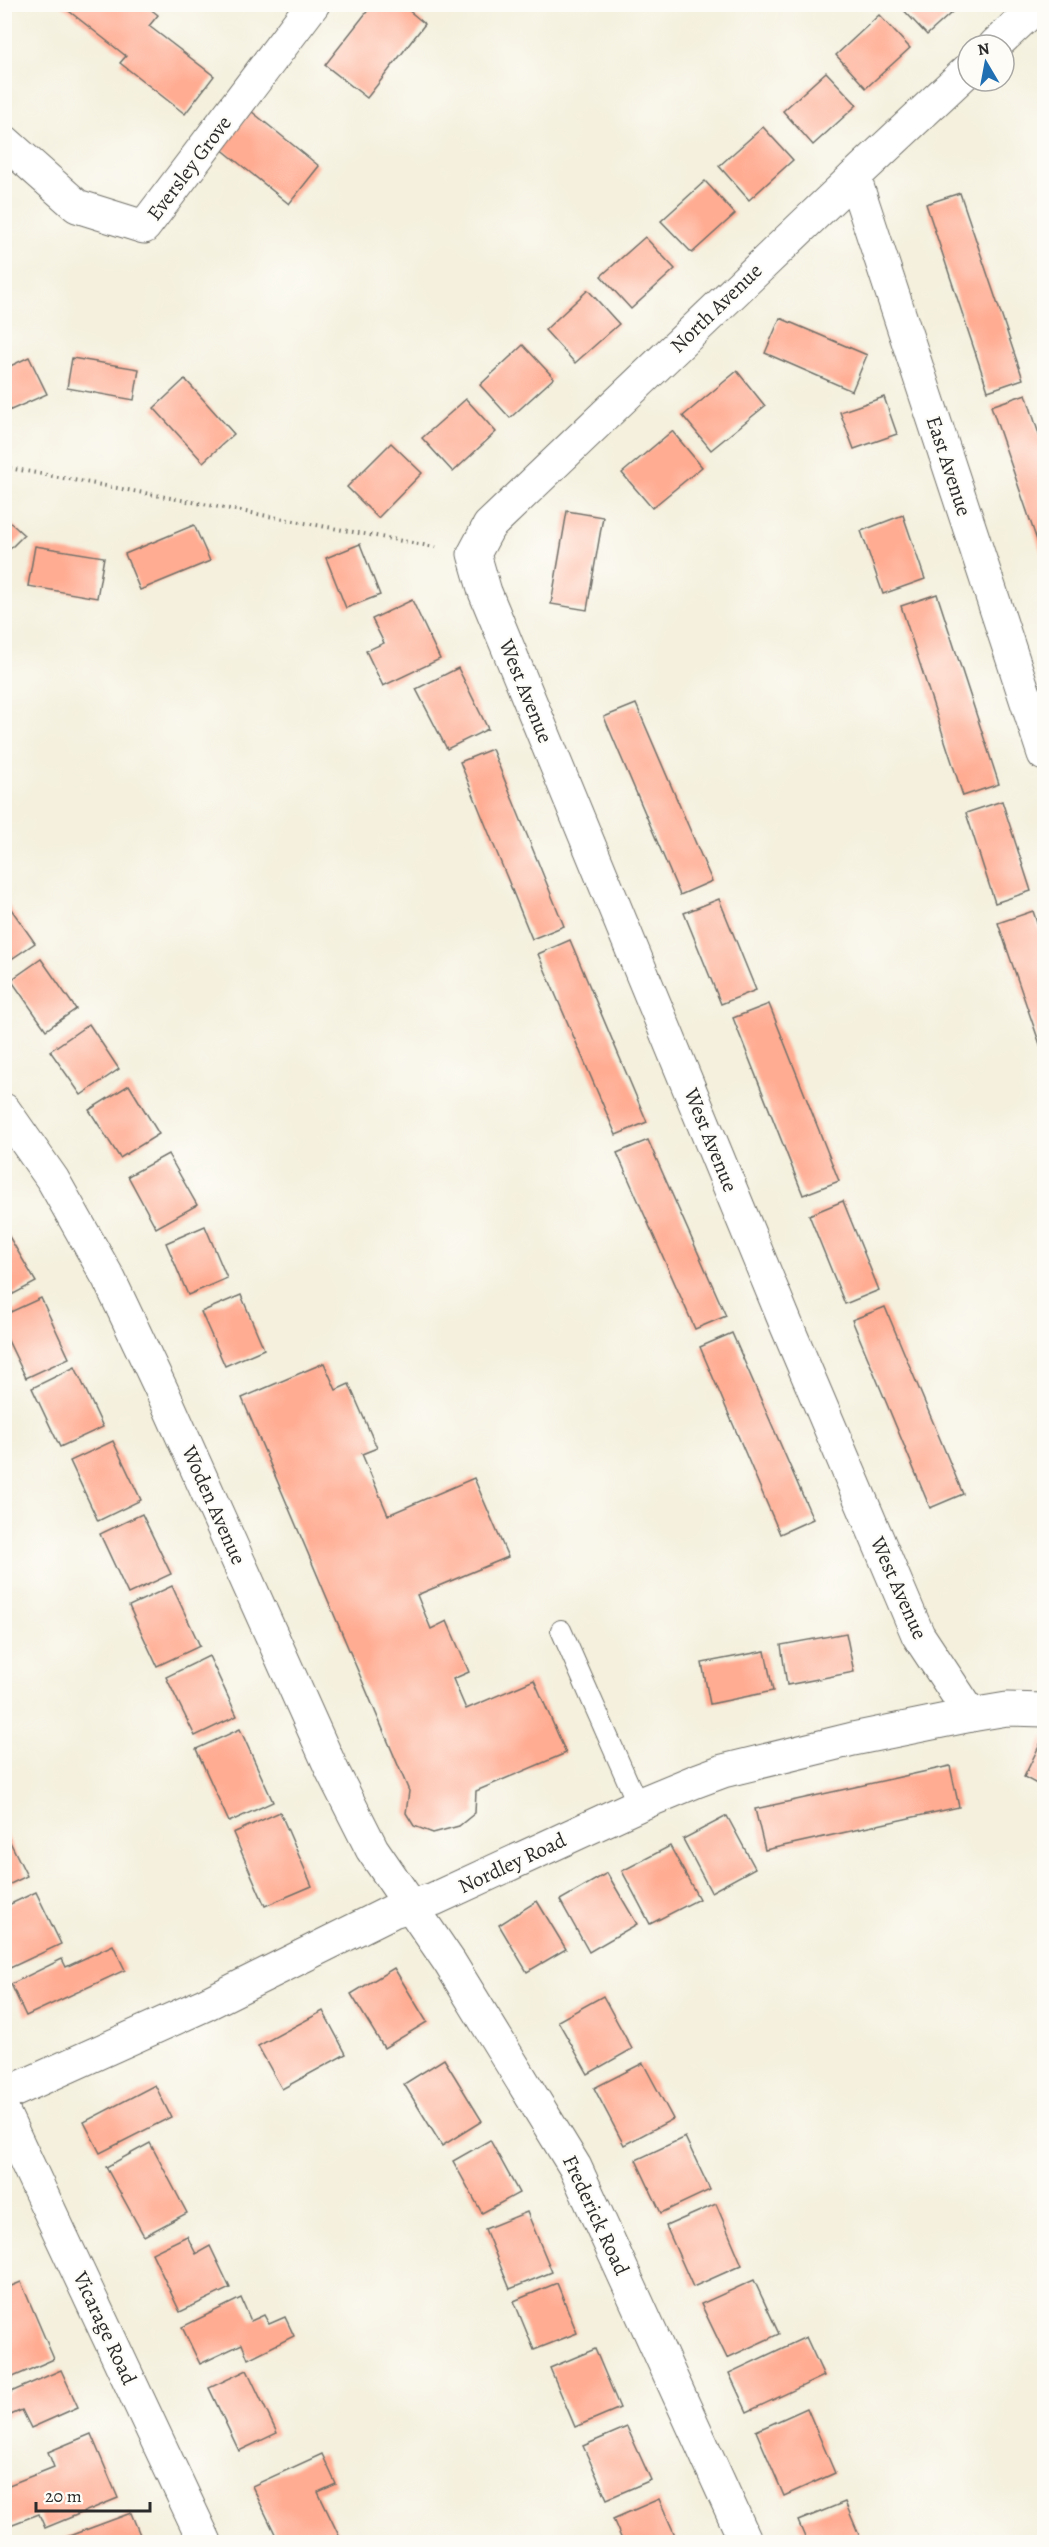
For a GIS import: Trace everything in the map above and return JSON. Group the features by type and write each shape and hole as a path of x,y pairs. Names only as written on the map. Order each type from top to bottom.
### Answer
{"street":[{"name":"Eversley Grove","path":"4,141 77,206 144,227 313,4"},
{"path":"1008,33 1039,4"},
{"name":"North Avenue","path":"474,554 489,526 956,81"},
{"name":"East Avenue","path":"854,177 1044,754"},
{"name":"West Avenue","path":"474,554 485,592 913,1625 971,1715"},
{"name":"Woden Avenue","path":"4,1110 53,1180 109,1279 162,1390 332,1770 372,1849 412,1905"},
{"name":"Nordley Road","path":"4,2095 204,2005 393,1911 434,1899 638,1805 723,1771 853,1739 971,1715 1007,1709 1044,1710"},
{"name":"Frederick Road","path":"412,1905 518,2071 575,2167 746,2542"},
{"name":"Vicarage Road","path":"4,2114 206,2542"}],"lane":[{"path":"561,1630 638,1805"}],"path":[{"path":"4,467 474,554"}],"building":[{"path":"60,4 144,4 158,15 149,26 214,76 185,114 120,63 126,56"},
{"path":"373,4 401,4 425,24 367,98 325,65"},
{"path":"898,4 961,4 927,35"},
{"path":"879,15 910,48 866,88 836,55"},
{"path":"826,72 857,105 813,145 783,111"},
{"path":"251,111 319,166 289,204 220,148"},
{"path":"763,127 793,160 749,200 719,166"},
{"path":"705,181 735,214 692,253 661,221"},
{"path":"960,193 1023,379 988,391 926,204"},
{"path":"645,237 675,269 631,309 601,276"},
{"path":"588,290 619,324 575,363 545,330"},
{"path":"780,318 867,355 852,391 765,353"},
{"path":"523,345 554,378 510,418 480,385"},
{"path":"29,357 47,394 4,413 4,369"},
{"path":"72,358 139,369 134,400 67,388"},
{"path":"737,371 765,406 711,450 683,416"},
{"path":"185,379 234,434 203,462 154,408"},
{"path":"1026,394 1044,450 1044,561 991,406"},
{"path":"884,397 897,434 854,449 840,412"},
{"path":"466,399 496,432 453,472 422,438"},
{"path":"672,431 702,467 652,508 622,473"},
{"path":"391,443 422,473 378,518 347,487"},
{"path":"567,511 603,517 587,610 551,604"},
{"path":"903,515 925,579 883,594 861,531"},
{"path":"4,517 24,535 4,555"},
{"path":"194,525 210,561 140,590 125,554"},
{"path":"360,544 380,595 346,608 326,558"},
{"path":"35,546 104,557 97,598 28,586"},
{"path":"937,594 999,784 963,796 901,606"},
{"path":"412,600 440,659 383,686 366,651 384,643 372,619"},
{"path":"458,668 488,729 447,749 416,689"},
{"path":"636,704 712,881 680,895 604,717"},
{"path":"492,749 564,926 532,939 460,762"},
{"path":"1002,801 1031,891 995,903 966,813"},
{"path":"4,899 35,943 4,964"},
{"path":"719,899 756,990 721,1004 684,913"},
{"path":"1033,911 1044,944 1044,1056 998,923"},
{"path":"570,940 647,1122 616,1135 538,954"},
{"path":"41,959 76,1009 46,1030 11,980"},
{"path":"769,1004 839,1181 803,1195 733,1018"},
{"path":"89,1024 119,1069 81,1095 50,1051"},
{"path":"129,1085 159,1134 120,1158 89,1110"},
{"path":"648,1140 726,1316 695,1329 617,1153"},
{"path":"168,1154 197,1205 156,1228 128,1176"},
{"path":"843,1201 879,1290 845,1304 809,1215"},
{"path":"205,1226 227,1278 188,1295 166,1243"},
{"path":"4,1228 36,1282 4,1299"},
{"path":"241,1295 264,1349 225,1366 201,1312"},
{"path":"41,1298 69,1358 26,1378 4,1332 4,1315"},
{"path":"885,1307 963,1494 930,1508 852,1320"},
{"path":"732,1333 813,1519 780,1534 700,1347"},
{"path":"324,1363 336,1390 349,1384 377,1448 362,1454 388,1515 474,1478 508,1557 417,1595 431,1629 447,1621 469,1672 453,1679 466,1709 534,1680 566,1753 476,1791 475,1813 459,1826 433,1833 414,1826 406,1813 409,1791 242,1398"},
{"path":"75,1367 103,1427 60,1447 32,1388"},
{"path":"113,1441 141,1500 98,1521 70,1461"},
{"path":"142,1514 171,1574 128,1594 100,1534"},
{"path":"172,1586 200,1646 157,1666 129,1606"},
{"path":"846,1633 854,1672 787,1685 781,1645"},
{"path":"765,1651 773,1691 710,1704 702,1663"},
{"path":"209,1656 237,1716 195,1736 166,1677"},
{"path":"240,1729 273,1802 229,1822 196,1749"},
{"path":"1044,1736 1044,1788 1024,1777"},
{"path":"950,1766 959,1807 765,1850 755,1809"},
{"path":"280,1812 312,1886 265,1906 233,1833"},
{"path":"727,1816 755,1868 711,1892 683,1839"},
{"path":"4,1830 27,1876 4,1887"},
{"path":"670,1846 699,1899 650,1924 622,1871"},
{"path":"607,1873 637,1924 589,1952 560,1900"},
{"path":"36,1892 61,1944 10,1968 4,1958 4,1907"},
{"path":"537,1901 566,1949 527,1972 499,1925"},
{"path":"113,1945 125,1970 26,2016 11,1984 62,1959 66,1967"},
{"path":"394,1968 427,2022 384,2048 351,1994"},
{"path":"603,1996 632,2049 588,2074 558,2021"},
{"path":"323,2011 346,2054 282,2089 258,2046"},
{"path":"444,2059 482,2121 442,2146 404,2084"},
{"path":"643,2063 673,2119 624,2145 594,2088"},
{"path":"155,2085 171,2117 100,2153 84,2122"},
{"path":"685,2137 710,2190 661,2213 636,2160"},
{"path":"490,2140 519,2193 482,2213 453,2161"},
{"path":"150,2143 187,2213 144,2236 106,2167"},
{"path":"716,2204 742,2265 693,2287 666,2226"},
{"path":"527,2212 552,2272 510,2289 485,2229"},
{"path":"187,2236 196,2254 210,2246 230,2288 180,2312 152,2253"},
{"path":"754,2280 779,2334 727,2358 701,2304"},
{"path":"21,2282 54,2359 13,2377 4,2357 4,2289"},
{"path":"557,2283 577,2333 534,2350 514,2301"},
{"path":"241,2298 251,2321 264,2315 269,2324 285,2317 294,2336 248,2359 242,2344 200,2364 182,2327"},
{"path":"806,2337 824,2376 747,2412 729,2373"},
{"path":"595,2349 620,2408 575,2427 550,2368"},
{"path":"61,2370 78,2407 31,2428 22,2410 4,2418 4,2395"},
{"path":"247,2370 277,2433 239,2451 209,2388"},
{"path":"807,2408 835,2473 784,2496 756,2431"},
{"path":"627,2427 651,2480 607,2499 583,2446"},
{"path":"91,2434 118,2498 45,2528 39,2514 10,2525 4,2512 4,2487 54,2467 48,2452"},
{"path":"322,2454 336,2484 318,2492 342,2542 279,2542 252,2486"},
{"path":"659,2499 678,2542 623,2542 613,2519"},
{"path":"845,2502 862,2542 807,2542 798,2521"},
{"path":"131,2513 143,2542 53,2542"}]}
